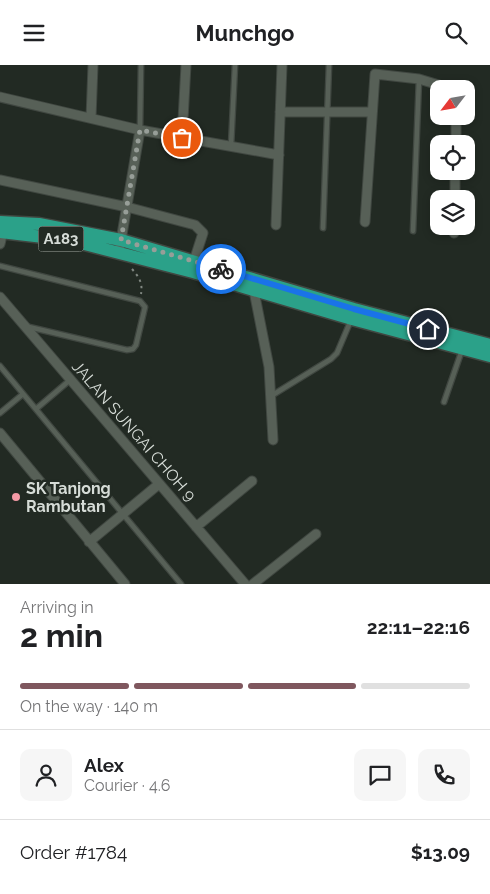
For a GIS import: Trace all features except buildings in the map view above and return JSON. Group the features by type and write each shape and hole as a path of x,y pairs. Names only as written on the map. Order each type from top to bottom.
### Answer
{"main road":[{"name":"A183","path":"2,230 39,224 120,247 254,291 490,356"},
{"name":"A183","path":"120,247 194,261 354,309 490,345"}],"street":[{"path":"91,118 93,65"},
{"path":"182,138 186,65"},
{"path":"276,225 282,65"},
{"path":"365,222 375,70 430,82"},
{"path":"0,97 140,130 278,155"},
{"path":"280,112 372,112"},
{"path":"120,247 140,130"},
{"path":"0,180 127,207 195,225 203,233 194,261"},
{"path":"254,291 269,367 273,440"},
{"name":"JALAN SUNGAI CHOH 9","path":"0,297 245,584"},
{"path":"0,433 126,584"},
{"path":"196,527 252,481"},
{"path":"90,541 159,484"},
{"path":"253,584 316,534"}],"lane":[{"path":"140,130 141,65"},
{"path":"231,146 235,65"},
{"path":"323,228 329,65"},
{"path":"413,231 419,79"},
{"path":"0,266 140,301 145,307 136,345 133,349 127,350 24,326"},
{"path":"271,396 331,359 337,353 352,319"},
{"path":"444,402 463,349"},
{"path":"0,366 181,584"},
{"path":"36,409 70,380"},
{"path":"0,413 23,394"}],"path":[{"path":"120,247 141,281 140,301"}],"way so far":[{"path":"182,138 140,130 121,240 221,269"}],"place":[{"name":"SK Tanjong Rambutan","path":"16,497"}],"route":[{"path":"221,269 428,329"}]}
